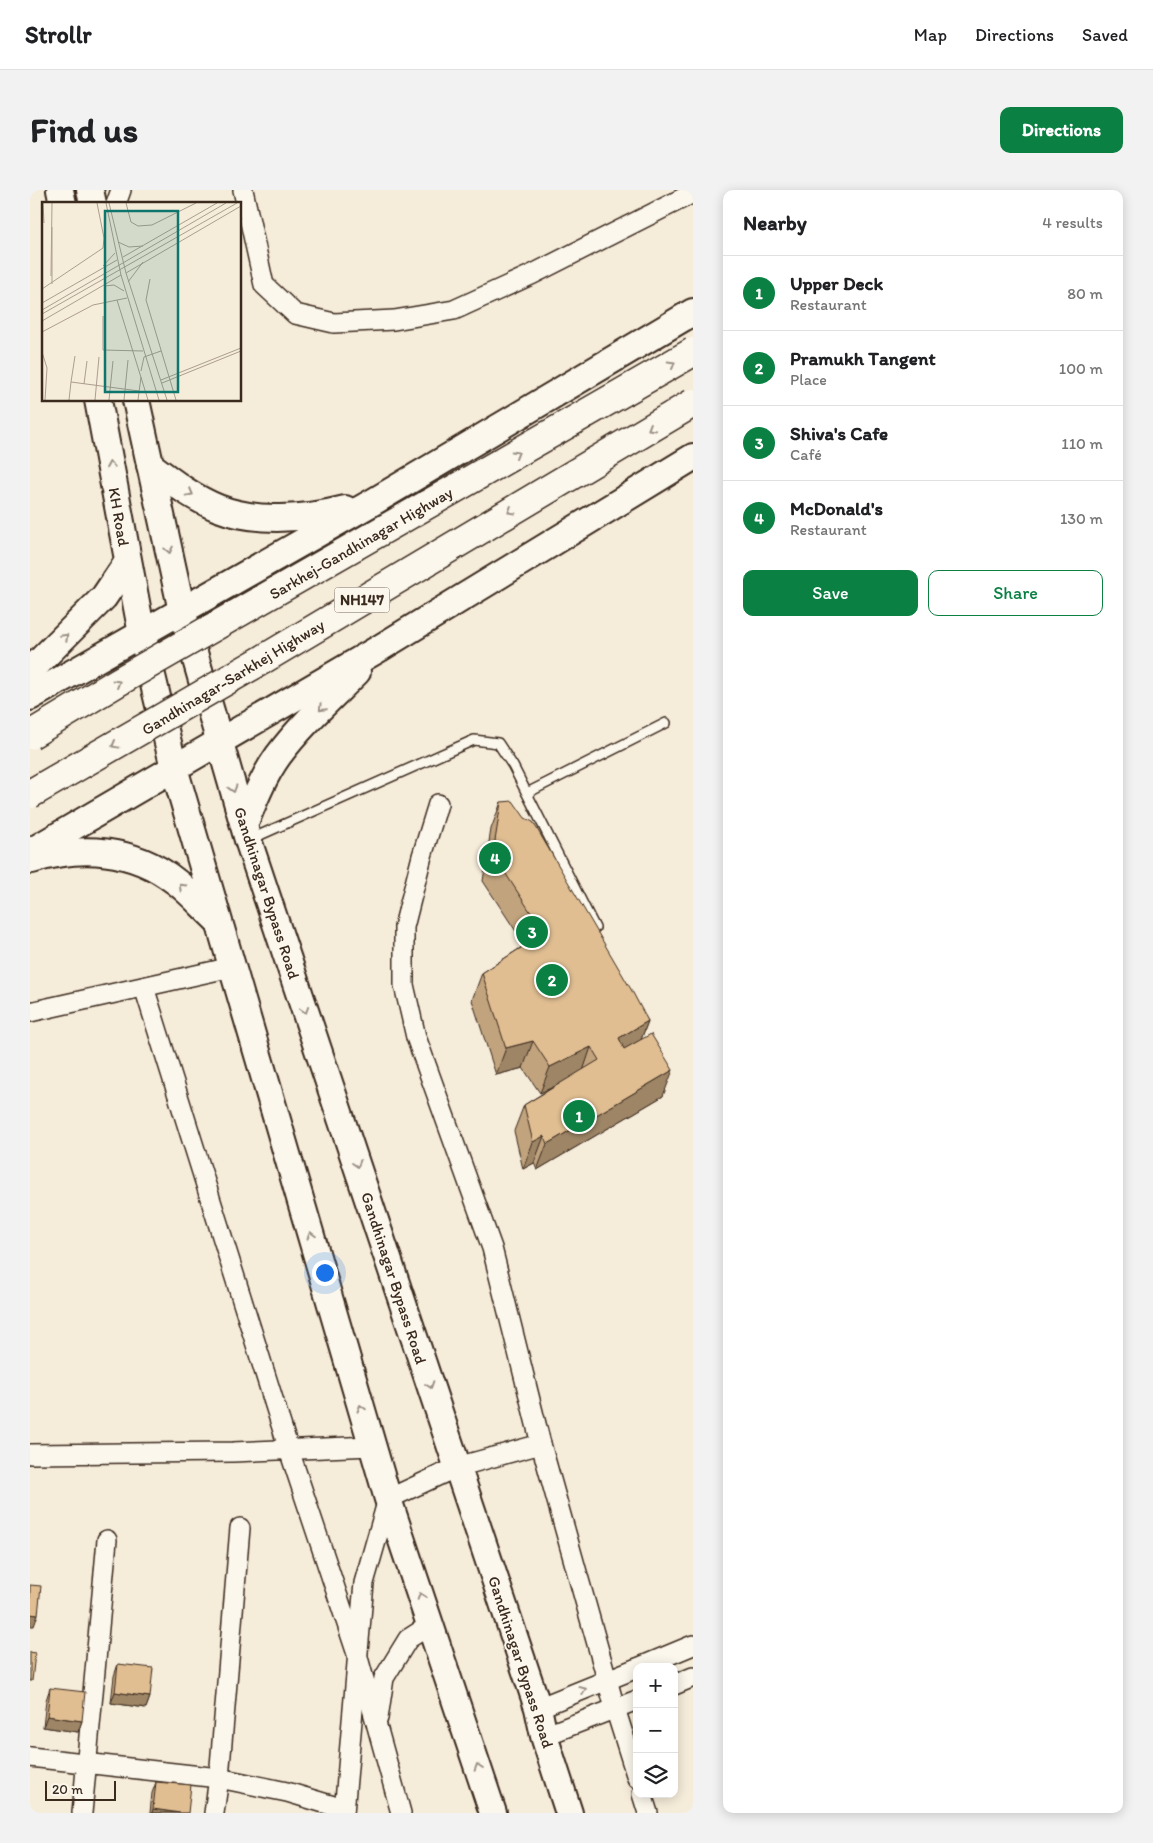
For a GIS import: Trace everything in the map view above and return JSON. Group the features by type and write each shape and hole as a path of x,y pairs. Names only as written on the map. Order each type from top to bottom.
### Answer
{"highway":[{"name":"Sarkhej-Gandhinagar Highway","path":"30,735 118,682 693,352"},
{"name":"Gandhinagar-Sarkhej Highway","path":"30,794 248,668 693,403"}],"main road":[{"path":"30,697 373,502 693,312"},
{"name":"KH Road","path":"98,401 127,563 174,768"},
{"path":"136,401 182,611"},
{"path":"30,852 380,648 693,457"},
{"path":"150,465 184,490 219,508 249,516 318,516 373,502"},
{"path":"30,671 104,597 127,563"},
{"name":"Gandhinagar Bypass Road","path":"182,611 246,832 538,1708 544,1736 569,1813"},
{"path":"246,832 259,788 278,757 298,732 380,648"},
{"path":"174,768 388,1500 493,1813"},
{"path":"30,861 63,852 86,850 117,853 146,863 175,880 218,921"}],"street":[{"path":"117,202 121,190"},
{"path":"243,190 264,285 295,314 334,323 394,320 454,310 533,274 693,193"},
{"path":"438,804 422,856 404,927 404,985 416,1038 492,1248 541,1444 615,1708 633,1765"},
{"path":"30,1012 232,967"},
{"path":"144,987 289,1450 358,1654 401,1813"},
{"path":"30,1757 219,1778 287,1792 344,1811 364,1583 388,1500 458,1467 541,1444"},
{"path":"30,1454 289,1450 372,1446"},
{"path":"214,1813 219,1778 240,1528"},
{"path":"82,1813 107,1540"},
{"path":"376,1726 384,1678 408,1639 430,1625"},
{"path":"648,1663 693,1645"},
{"path":"538,1708 633,1669"},
{"path":"678,1683 693,1677"},
{"path":"544,1736 633,1701"},
{"path":"643,1798 648,1813"}],"lane":[{"path":"527,793 666,723"},
{"path":"246,832 474,740 498,744 527,793 598,936"}],"building":[{"path":"513,801 525,818 533,822 648,1021 619,1038 624,1049 651,1034 673,1070 547,1144 544,1136 533,1142 524,1105 599,1060 591,1047 550,1067 533,1041 506,1048 482,973 544,933 493,854 501,802"},
{"path":"30,1585 41,1586 38,1615 30,1614"},
{"path":"30,1652 35,1653 32,1681 30,1681"},
{"path":"118,1664 153,1668 150,1697 115,1692"},
{"path":"50,1688 85,1692 82,1721 47,1716"},
{"path":"156,1782 191,1785 188,1813 153,1809"}],"place":[{"name":"McDonald's","path":"495,858"},
{"name":"Shiva's Cafe","path":"532,932"},
{"name":"Pramukh Tangent","path":"552,980"},
{"name":"Upper Deck","path":"579,1116"}]}
